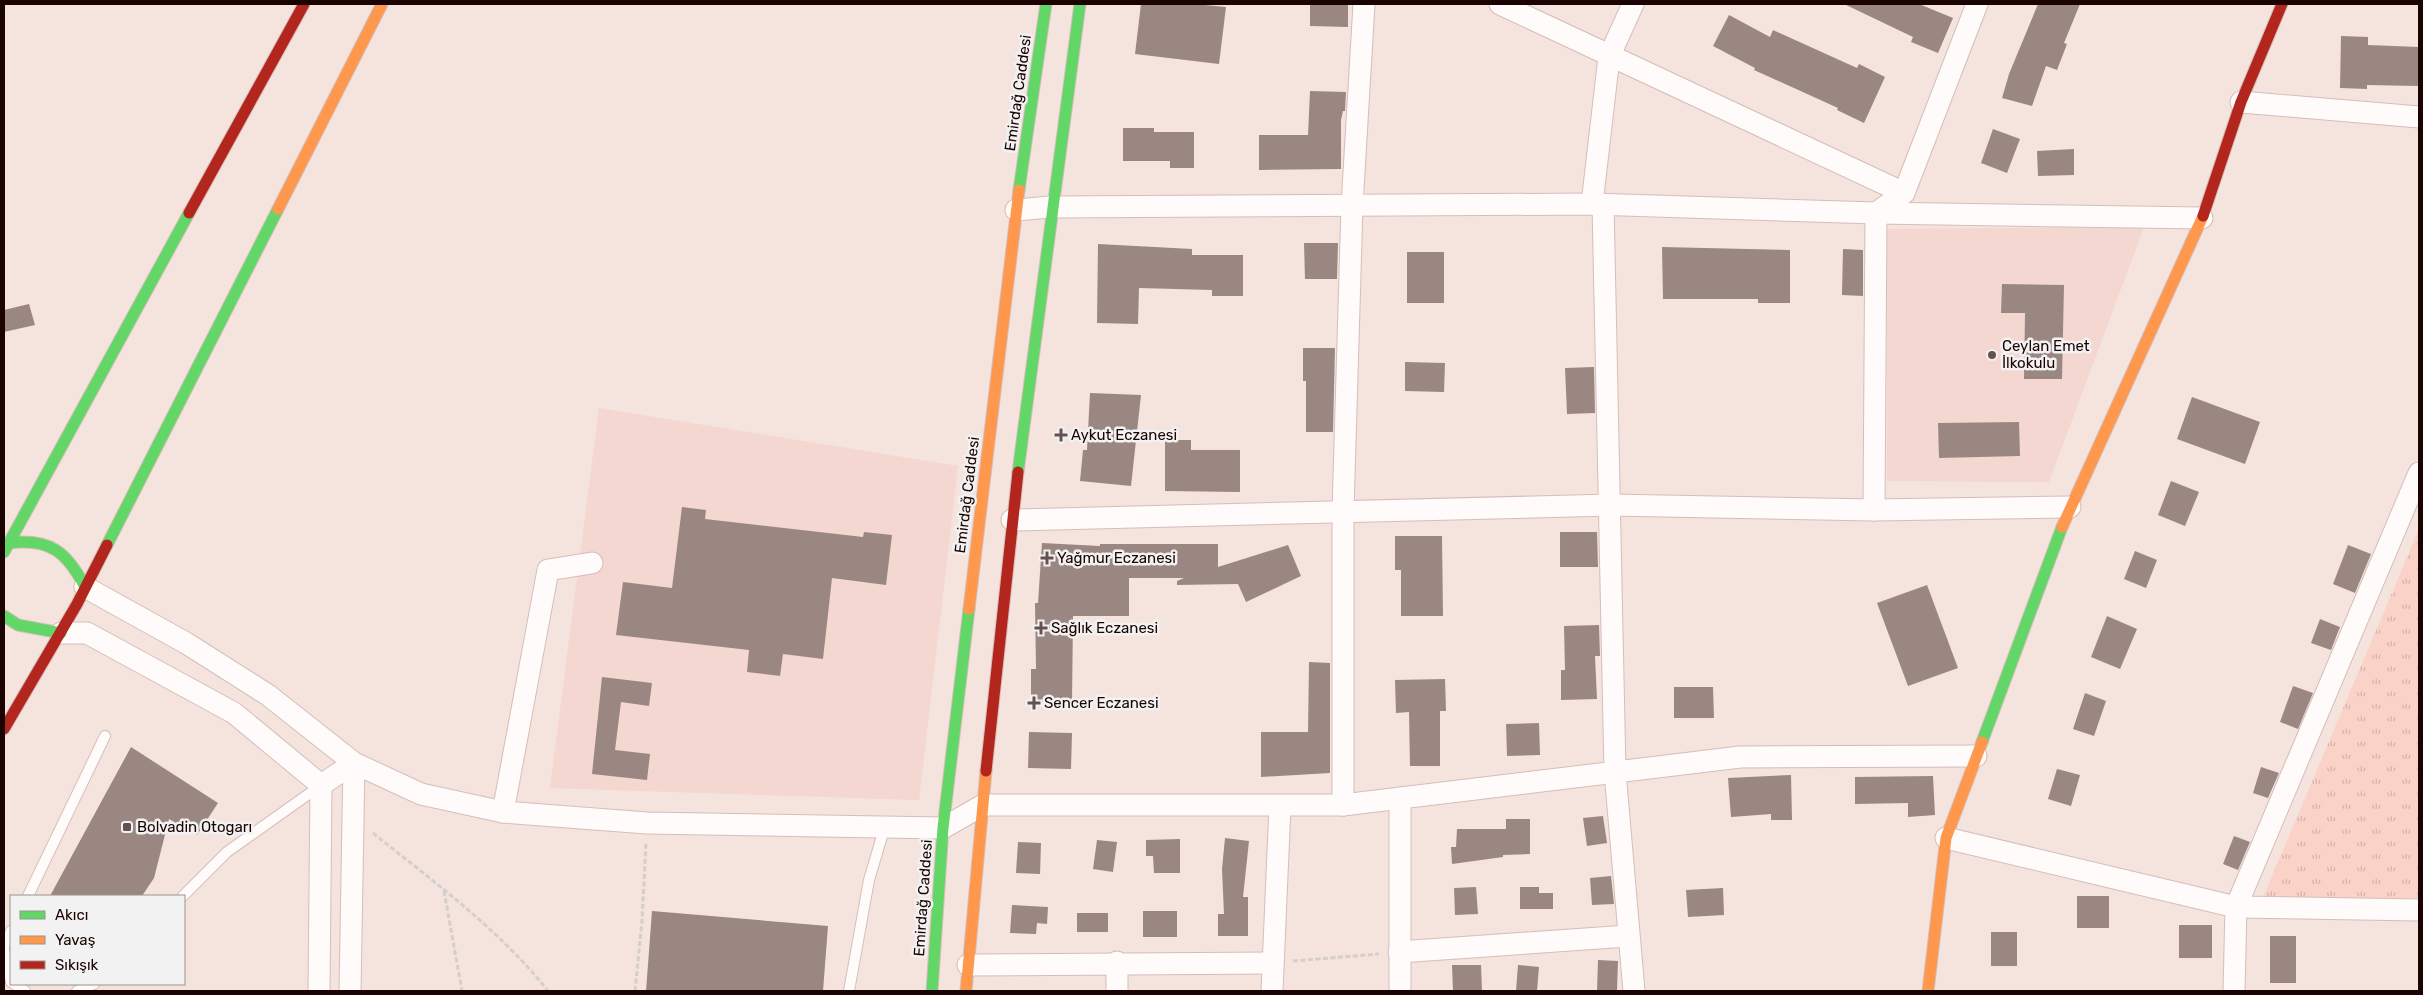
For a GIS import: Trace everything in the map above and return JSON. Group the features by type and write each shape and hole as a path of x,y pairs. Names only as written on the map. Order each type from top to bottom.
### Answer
{"main road":[{"path":"6,547 304,4"},
{"path":"4,729 61,633 85,587 382,4"},
{"name":"Emirdağ Caddesi","path":"932,991 942,828 1016,210 1046,4"},
{"path":"966,991 1012,520 1050,207 1080,4"},
{"path":"1928,991 1946,838 2070,507 2202,218 2241,102 2282,4"},
{"path":"6,547 24,540 44,542 59,551 76,568 85,587"},
{"path":"4,616 18,625 61,633"}],"street":[{"path":"1343,805 1343,512 1352,206 1364,4"},
{"path":"1500,4 1609,57 1904,193"},
{"path":"1633,4 1609,57 1598,204 1610,505 1615,772 1634,991"},
{"path":"1876,213 1904,193 1973,5"},
{"path":"2241,102 2419,117"},
{"path":"1016,210 1050,207 1598,204 1876,213 2202,218"},
{"path":"1874,510 1876,213"},
{"path":"2234,991 2236,907 2419,473"},
{"path":"1012,520 1610,505 1874,510 2070,507"},
{"path":"503,812 548,570 592,563"},
{"path":"85,587 186,643 268,695 354,763 421,794 503,812 647,823 942,828 983,805 1343,805 1740,757 1976,756"},
{"path":"61,633 87,632 234,713 321,785"},
{"path":"321,785 354,763"},
{"path":"350,991 354,763"},
{"path":"319,991 321,785"},
{"path":"1400,798 1400,991"},
{"path":"1272,991 1280,806"},
{"path":"1946,838 2236,907 2419,910"},
{"path":"1399,952 1628,936"},
{"path":"968,964 1117,962 1273,963"},
{"path":"1117,962 1117,991"}],"lane":[{"path":"28,895 105,736"},
{"path":"184,895 227,852 321,785"},
{"path":"849,991 869,880 885,826"},
{"path":"10,933 4,948 10,971"},
{"path":"77,991 92,985"}],"path":[{"path":"352,817 443,890 524,960 548,991"},
{"path":"635,991 642,921 647,823"},
{"path":"443,890 462,991"},
{"path":"1273,963 1399,952"}],"shaded area":[{"name":"Ceylan Emet İlkokulu","path":"2144,227 2049,482 1887,481 1887,229"},
{"path":"599,408 958,466 919,800 550,788"}],"green space":[{"path":"2419,529 2419,898 2261,902"}],"building":[{"path":"1141,4 1195,4 1226,7 1219,64 1135,54"},
{"path":"1310,4 1348,4 1348,27 1310,26"},
{"path":"1844,4 1919,4 1953,18 1938,53 1911,42 1913,37"},
{"path":"2038,4 2080,4 2064,43 2067,44 2057,70 2046,66 2032,106 2002,98 2009,74"},
{"path":"1729,15 1770,37 1773,30 1857,68 1859,64 1885,77 1864,123 1837,110 1838,108 1754,70 1755,68 1713,46"},
{"path":"2341,36 2368,37 2368,45 2419,47 2419,86 2367,85 2367,89 2340,88"},
{"path":"1310,91 1346,92 1345,111 1343,111 1341,120 1341,169 1259,170 1259,135 1308,135"},
{"path":"1123,128 1154,128 1154,132 1194,132 1194,168 1170,168 1170,161 1123,161"},
{"path":"1993,129 2020,139 2007,173 1981,163"},
{"path":"2074,149 2074,175 2038,176 2037,151"},
{"path":"1304,243 1338,243 1337,279 1305,279"},
{"path":"1098,244 1192,249 1192,255 1243,255 1243,296 1212,296 1212,290 1139,288 1138,324 1097,323"},
{"path":"1662,247 1790,250 1790,303 1758,303 1758,299 1663,299"},
{"path":"1843,249 1863,250 1863,296 1842,295"},
{"path":"1407,252 1444,252 1444,303 1407,303"},
{"path":"2002,284 2064,285 2062,379 2024,379 2025,313 2001,313"},
{"path":"29,304 35,325 4,332 4,310"},
{"path":"1303,348 1335,348 1333,432 1306,432 1306,381 1303,381"},
{"path":"1405,362 1445,363 1444,392 1405,391"},
{"path":"1594,367 1595,413 1567,414 1565,368"},
{"path":"1090,393 1141,395 1131,486 1080,481 1083,450 1087,450"},
{"path":"2192,397 2260,422 2245,464 2177,439"},
{"path":"2019,422 2020,456 1939,458 1938,423"},
{"path":"1165,440 1191,440 1191,450 1240,450 1240,492 1165,491"},
{"path":"2171,481 2199,492 2185,526 2158,515"},
{"path":"682,507 706,510 705,519 863,537 864,532 892,535 886,585 832,578 823,659 783,654 780,676 747,672 749,650 616,635 623,582 672,588"},
{"path":"1560,532 1597,532 1598,567 1560,567"},
{"path":"1395,536 1442,536 1443,616 1401,616 1401,570 1395,570"},
{"path":"1042,543 1100,546 1100,544 1218,544 1218,567 1288,545 1301,576 1246,602 1238,584 1177,585 1177,581 1184,578 1129,578 1129,616 1073,616 1072,702 1031,702 1031,669 1036,669 1035,603 1038,603"},
{"path":"2348,545 2371,554 2355,593 2333,584"},
{"path":"2135,551 2157,560 2146,588 2124,579"},
{"path":"1927,585 1958,668 1908,686 1877,603"},
{"path":"2107,616 2137,629 2120,669 2091,657"},
{"path":"2320,619 2340,627 2331,650 2311,643"},
{"path":"1599,625 1600,656 1595,656 1597,699 1561,700 1561,670 1565,670 1564,626"},
{"path":"1309,662 1330,663 1330,773 1261,777 1261,732 1308,732"},
{"path":"602,677 652,683 649,706 621,702 615,750 650,754 647,780 592,774"},
{"path":"1445,679 1446,711 1440,711 1440,766 1410,766 1409,712 1396,713 1395,680"},
{"path":"2293,686 2313,693 2298,729 2280,722"},
{"path":"1674,687 1713,687 1714,718 1674,718"},
{"path":"2085,693 2106,701 2094,736 2073,729"},
{"path":"1539,723 1540,755 1507,756 1506,724"},
{"path":"1029,732 1072,733 1071,769 1028,768"},
{"name":"Bolvadin Otogarı","path":"131,747 218,803 197,835 169,819 154,878 143,895 51,895"},
{"path":"2261,767 2279,773 2268,798 2253,793"},
{"path":"2057,769 2080,775 2071,806 2048,799"},
{"path":"1791,775 1792,820 1771,820 1771,814 1731,817 1728,778"},
{"path":"1933,776 1935,815 1908,817 1908,803 1855,804 1855,777"},
{"path":"1603,816 1607,843 1587,846 1583,818"},
{"path":"1506,819 1530,819 1530,854 1503,855 1503,857 1452,864 1451,847 1456,847 1457,829 1506,829"},
{"path":"2234,836 2250,842 2238,870 2223,864"},
{"path":"1225,838 1249,841 1243,897 1248,897 1248,936 1218,936 1218,914 1224,914 1222,869"},
{"path":"1180,839 1180,873 1154,873 1153,856 1146,856 1146,840"},
{"path":"1097,840 1117,842 1113,872 1093,869"},
{"path":"1018,842 1041,843 1040,874 1016,873"},
{"path":"1611,876 1614,904 1592,905 1590,878"},
{"path":"1476,887 1478,914 1455,915 1454,888"},
{"path":"1520,887 1539,887 1539,893 1553,893 1553,909 1520,909"},
{"path":"1723,888 1724,915 1688,917 1686,890"},
{"path":"2077,896 2109,896 2109,928 2077,928"},
{"path":"1012,905 1048,907 1047,924 1037,923 1036,934 1010,933"},
{"path":"652,911 828,926 823,991 646,991"},
{"path":"1143,911 1177,911 1177,937 1143,937"},
{"path":"1077,913 1108,913 1108,932 1077,932"},
{"path":"2179,925 2212,925 2212,958 2179,958"},
{"path":"1991,932 2017,932 2017,966 1991,966"},
{"path":"2270,936 2296,936 2296,983 2270,983"},
{"path":"1598,960 1618,961 1617,991 1597,991"},
{"path":"1452,965 1481,965 1482,991 1453,991"},
{"path":"1518,965 1539,967 1537,991 1516,991"}],"traffic: fast":[{"path":"1019,190 1046,4"},
{"path":"1018,472 1080,4"},
{"path":"107,545 278,209"},
{"path":"4,552 189,213"},
{"path":"1982,742 2062,527"},
{"path":"9,543 36,543 56,550 64,556 85,587"},
{"path":"932,991 943,828 969,609"},
{"path":"4,616 18,625 61,633"}],"traffic: slow":[{"path":"278,209 382,4"},
{"path":"969,609 1019,190"},
{"path":"2062,527 2203,216"},
{"path":"1928,991 1946,838 1982,742"},
{"path":"966,991 986,771"}],"traffic: jam":[{"path":"189,213 304,4"},
{"path":"2203,216 2241,102 2282,4"},
{"path":"986,771 1018,472"},
{"path":"4,729 77,604 107,545"}],"place":[{"name":"Ceylan Emet İlkokulu","path":"1992,355"},
{"name":"Aykut Eczanesi","path":"1061,435"},
{"name":"Yağmur Eczanesi","path":"1047,558"},
{"name":"Sağlık Eczanesi","path":"1041,628"},
{"name":"Sencer Eczanesi","path":"1034,703"},
{"name":"Bolvadin Otogarı","path":"127,827"}]}
